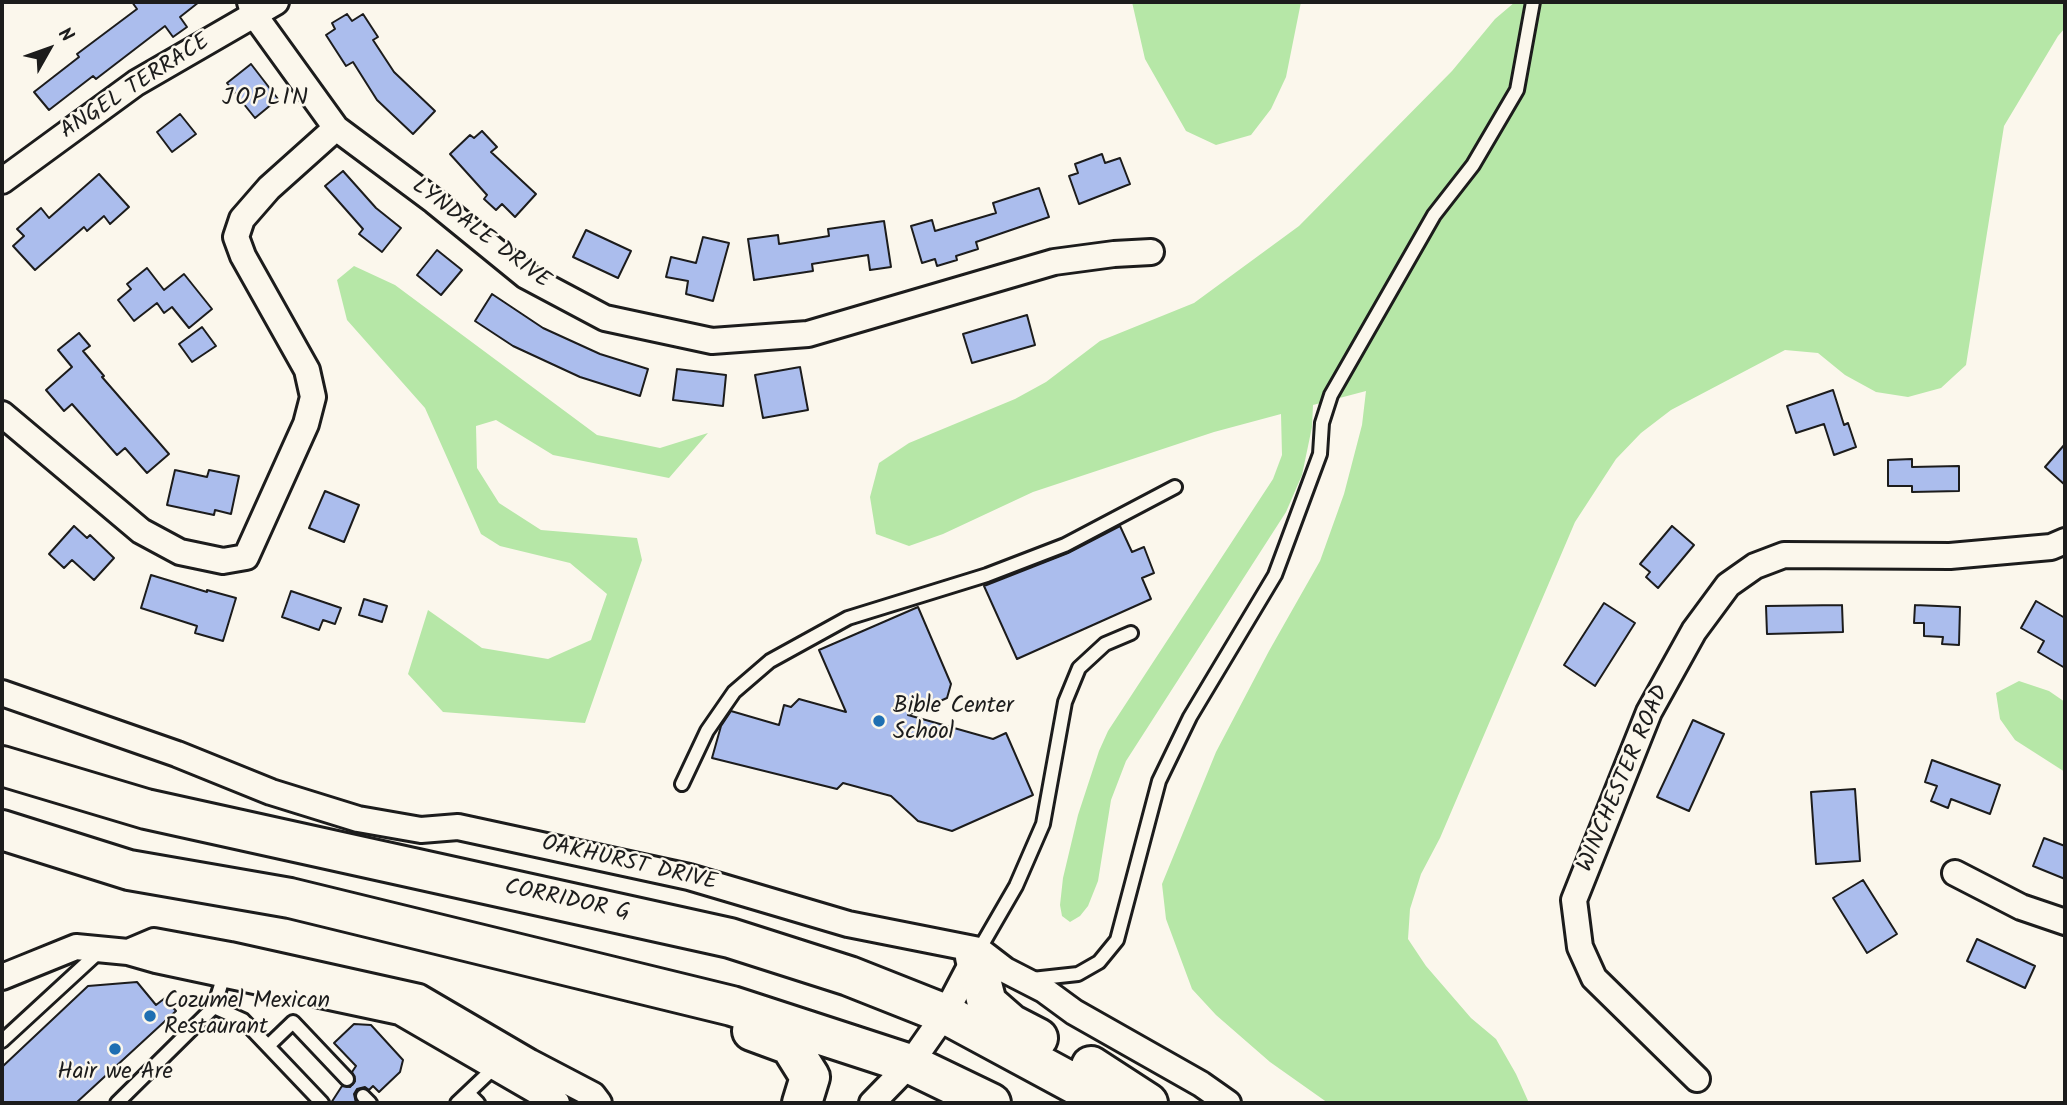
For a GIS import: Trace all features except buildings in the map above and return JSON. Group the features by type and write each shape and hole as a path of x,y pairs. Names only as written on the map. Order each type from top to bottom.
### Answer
{"highway":[{"name":"CORRIDOR G","path":"2,766 146,809 730,938 849,976 945,1014 1110,1103"},
{"path":"2,830 128,870 290,898 732,1006 910,1064 991,1103"},
{"path":"977,953 987,1003 1011,1024 1102,1071 1148,1103"},
{"path":"541,959 790,1045 810,1077 802,1103"}],"street":[{"name":"ANGEL TERRACE","path":"2,181 136,83 252,8 276,2"},
{"name":"LYNDALE DRIVE","path":"252,8 336,128 434,201 526,276 605,318 712,341 808,334 1054,262 1151,252"},
{"path":"2,414 141,531 180,552 223,561 246,557 306,424 313,397 307,370 243,256 236,237 242,219 269,188 336,128"},
{"name":"WINCHESTER ROAD","path":"1697,1079 1594,978 1580,947 1574,900 1648,712 1695,631 1728,585 1755,566 1784,555 1950,556 2051,547 2065,541"},
{"name":"OAKHURST DRIVE","path":"2,693 177,754 271,792 358,819 421,830 458,827 689,877 848,924 977,953 1044,990 1074,1012 1201,1084 1228,1103"},
{"path":"1955,873 2021,907 2065,922"},
{"path":"2,977 76,947 128,952 154,941 227,965 419,997 557,1103"},
{"path":"872,1103 910,1064 945,1014 977,953"},
{"path":"503,1059 596,1099 616,1103"}],"lane":[{"path":"1024,980 1078,974 1099,962 1117,940 1159,781 1190,717 1275,575 1320,454 1322,423 1331,395 1434,215 1474,165 1517,90 1532,2"},
{"path":"682,784 707,731 734,692 770,662 848,618 987,575 1065,545 1175,487"},
{"path":"977,953 1016,886 1043,824 1065,702 1079,668 1105,644 1130,633"},
{"path":"2,1041 102,949"},
{"path":"117,1103 215,1007 227,965"},
{"path":"215,1007 243,1020 322,1103"},
{"path":"268,1046 293,1022 347,1079"},
{"path":"457,1103 503,1059"},
{"path":"468,1093 478,1103"}],"green space":[{"path":"1132,2 1301,2 1286,77 1271,109 1251,135 1216,145 1186,131 1145,59"},
{"path":"1515,2 2065,2 2065,28 2004,126 1966,365 1941,388 1908,397 1876,392 1845,375 1818,353 1785,350 1671,410 1641,433 1616,459 1575,522 1440,838 1421,874 1410,909 1408,939 1426,966 1471,1018 1496,1039 1529,1103 1328,1103 1270,1062 1216,1015 1192,989 1166,919 1162,884 1216,752 1320,561 1344,494 1362,425 1366,391 1313,405 1312,427 1302,475 1286,512 1126,761 1111,800 1098,881 1088,906 1080,916 1070,922 1062,916 1060,905 1063,878 1078,815 1099,751 1108,731 1273,479 1282,455 1281,414 1214,432 1033,492 943,534 909,546 876,534 870,497 879,463 909,443 1015,399 1046,382 1100,341 1194,303 1299,226 1452,71 1495,19"},
{"path":"354,266 395,285 597,435 660,448 708,433 669,478 553,455 496,420 476,426 477,468 499,503 541,530 637,538 642,560 585,723 443,712 408,674 428,610 482,648 548,659 591,640 607,594 570,563 500,546 481,534 425,408 347,320 337,280"},
{"path":"2019,681 2049,691 2065,702 2065,772 2015,740 2000,719 1996,693"}],"place":[{"name":"Bible Center School","path":"879,721"},
{"name":"Cozumel Mexican Restaurant","path":"150,1016"},
{"name":"Hair we Are","path":"115,1049"}],"district":[{"name":"JOPLIN","path":"266,100"}]}
